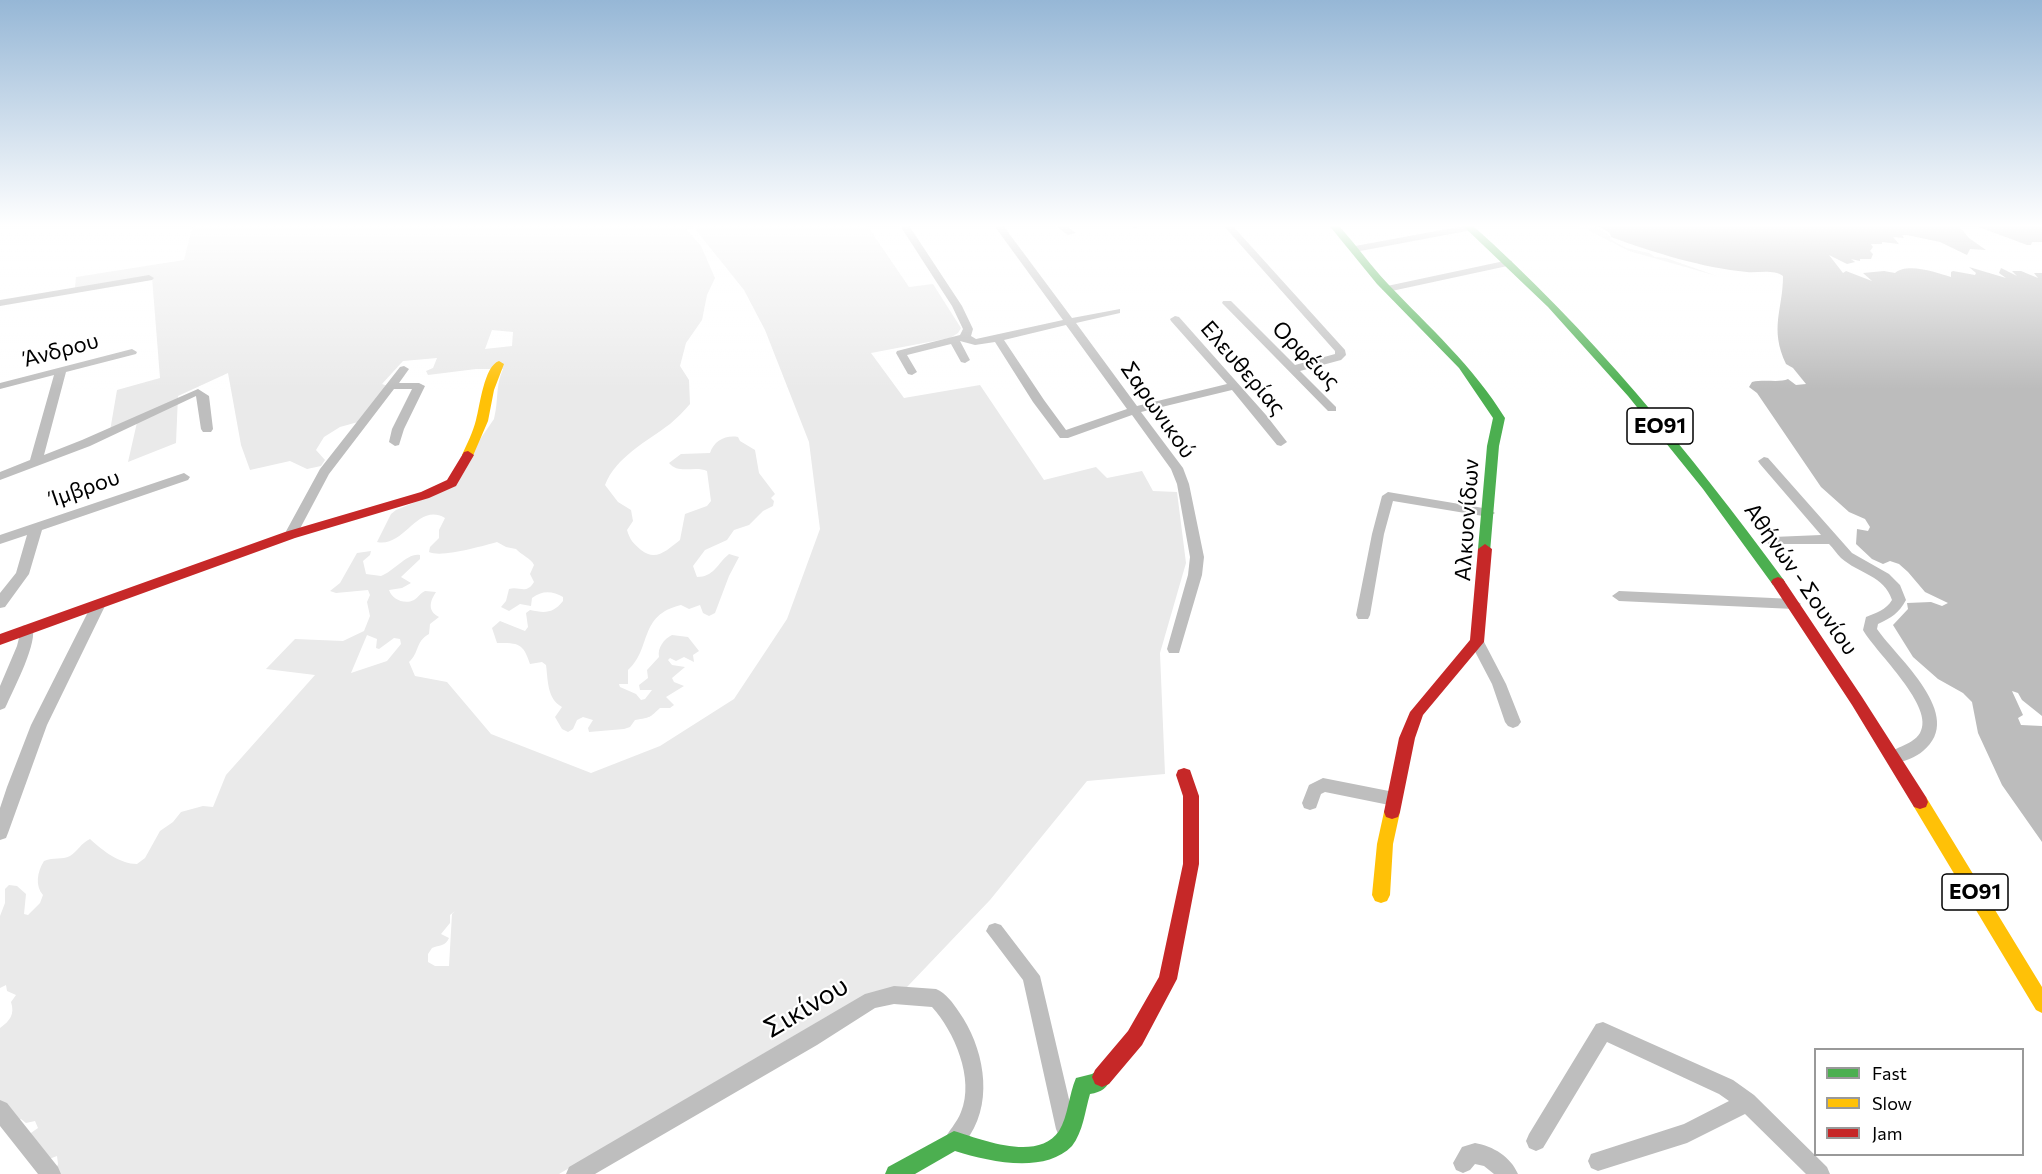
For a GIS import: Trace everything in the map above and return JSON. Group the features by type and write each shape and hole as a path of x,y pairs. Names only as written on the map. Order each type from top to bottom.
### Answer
{"street":[{"path":"0,303 144,279"},
{"path":"939,279 957,306 968,329 960,339"},
{"name":"Σαρωνικού","path":"1038,279 1177,468 1183,484 1197,557 1195,575 1174,649"},
{"path":"1275,279 1340,351 1341,355 1293,369"},
{"name":"Αλκυονίδων","path":"1379,279 1458,358 1474,378 1498,418 1493,446 1477,642"},
{"path":"1387,289 1435,279"},
{"name":"Αθήνών - Σουνίου","path":"1524,279 1609,367 1730,514 1794,604 1894,757 2042,1004"},
{"name":"Ορφέως","path":"1227,303 1332,409"},
{"path":"912,372 901,352 960,339 975,342 998,338 1116,311"},
{"name":"Ελευθερίας","path":"1175,319 1262,417 1281,442"},
{"path":"998,338 1039,402 1064,435 1134,410 1233,386"},
{"path":"960,339 965,360"},
{"name":"Άνδρου","path":"0,386 132,352"},
{"path":"0,640 290,535 425,495 452,483 464,465 478,430 488,390 499,364"},
{"path":"290,535 324,472 405,369"},
{"path":"36,461 61,370"},
{"path":"392,386 419,386 395,442"},
{"path":"0,476 86,443 198,392 203,396 207,429"},
{"path":"1764,461 1852,560 1891,582 1898,594 1896,606 1890,612 1871,621 1870,630 1923,698 1931,723 1929,732 1920,745 1894,757"},
{"name":"Ίμβρου","path":"0,540 183,477"},
{"path":"1363,615 1378,534 1388,496 1489,513"},
{"path":"0,603 22,574 36,528"},
{"path":"1773,541 1831,539"},
{"path":"1619,596 1794,604"},
{"path":"0,833 39,725 98,606"},
{"path":"0,704 24,646 27,630"},
{"path":"1381,895 1385,844 1407,738 1417,712 1477,642 1499,684 1513,722"},
{"path":"895,1174 954,1141 1014,1158 1053,1152 1063,1143 1083,1085 1097,1083 1135,1038 1168,979 1191,864 1191,796 1184,775"},
{"path":"1310,803 1316,790 1323,785 1394,799"},
{"path":"995,932 1031,976 1067,1134"},
{"name":"Σικίνου","path":"576,1174 871,1000 894,995 936,998 950,1012 962,1032 974,1086 972,1111 954,1141"},
{"path":"1536,1140 1603,1031 1726,1087 1746,1102 1820,1174"},
{"path":"1598,1161 1687,1133 1746,1102"},
{"path":"0,1110 51,1174"},
{"path":"1463,1163 1468,1154 1478,1152 1490,1158 1508,1174"}],"shaded area":[{"path":"76,279 139,279 75,288"},
{"path":"152,279 715,279 707,295 702,320 686,343 680,366 689,380 690,404 670,424 624,458 616,466 605,485 618,502 631,510 633,521 627,530 632,541 646,553 657,555 680,540 685,514 707,506 711,501 707,471 677,468 669,463 681,454 710,453 714,445 721,440 738,437 740,441 755,450 759,473 775,494 771,498 774,501 773,506 763,511 749,525 734,530 727,540 705,550 693,566 697,577 703,576 711,572 729,554 739,557 715,613 709,616 703,613 700,605 689,609 681,605 658,616 647,633 635,662 628,670 628,684 619,684 620,687 636,694 641,700 645,699 652,690 640,690 639,685 648,678 647,670 659,657 662,644 672,635 688,637 699,651 693,655 694,662 684,657 676,661 670,658 668,660 672,665 685,667 672,678 674,682 684,686 666,697 674,705 670,708 660,708 650,717 635,720 630,727 624,729 589,732 588,728 593,720 583,717 577,720 573,729 568,732 562,729 555,717 562,707 557,704 551,694 546,665 542,662 530,664 522,648 515,644 497,643 492,628 500,621 525,631 528,627 526,613 530,610 544,612 552,610 563,601 563,597 559,595 544,593 532,598 531,606 520,604 509,611 501,607 506,601 509,589 525,589 534,582 530,574 534,565 531,560 516,549 497,542 452,553 429,552 430,547 439,538 439,530 445,518 435,515 419,520 395,539 377,542 391,514 396,510 445,490 494,419 503,369 476,369 428,375 426,371 433,368 437,358 403,361 382,384 388,386 358,422 340,427 324,437 316,450 325,460 321,466 307,469 290,461 250,470 241,445 228,373 178,396 176,443 128,462 138,418 110,431 117,390 160,378","holes":["492,330 513,332 512,346 485,349"]},
{"path":"735,279 903,279 909,287 933,284 961,328 958,333 950,338 871,353 904,398 980,385 1044,480 1096,467 1107,478 1142,471 1153,491 1177,492 1186,563 1160,653 1165,774 1087,781 990,900 907,987 871,994 826,1017 559,1174 54,1174 58,1164 57,1156 49,1159 28,1135 38,1128 35,1121 26,1123 21,1119 4,1128 0,1123 0,1028 11,1017 11,1002 16,995 7,991 6,985 0,988 0,916 5,903 5,889 9,885 17,886 26,894 24,914 28,915 40,903 43,895 38,879 44,861 70,856 90,839 118,859 137,864 145,858 160,831 173,822 181,812 203,806 213,807 226,775 315,675 266,669 295,639 343,641 364,631 370,616 367,602 370,595 368,590 336,593 330,591 340,583 357,553 371,551 363,561 366,574 381,576 411,556 420,555 420,559 401,577 411,583 402,588 389,590 396,598 406,602 414,600 425,591 436,592 432,599 431,609 439,617 430,624 429,634 422,640 409,662 415,676 447,682 491,734 591,773 660,746 734,699 787,619 820,529 809,442 765,330 744,290","holes":["367,635 377,639 376,648 379,649 394,638 400,639 401,644 387,661 351,673","455,911 452,914 449,966 435,966 428,962 428,954 432,948 448,941 449,938 441,934 450,923 450,915"]},
{"path":"1783,279 1866,279 1872,281 1870,279 2042,279 2042,716 2022,700 2018,693 2012,691 2023,715 2018,718 2021,725 2042,726 2042,842 2002,785 1978,733 1972,702 1963,693 1938,679 1913,657 1893,625 1908,609 1907,603 1931,602 1942,606 1948,603 1925,592 1899,564 1890,561 1883,564 1872,559 1856,544 1857,529 1868,531 1870,527 1865,519 1849,512 1821,487 1757,393 1749,387 1752,382 1788,379 1796,385 1806,384 1793,368 1786,364 1778,340"}],"traffic: fast":[{"path":"1378,279 1434,335 1476,382 1499,418 1493,446 1485,549"},
{"path":"1525,279 1552,305 1632,393 1707,486 1778,582"},
{"path":"895,1174 954,1141 1013,1156 1044,1155 1056,1149 1066,1138 1083,1085 1097,1083 1102,1077"}],"traffic: slow":[{"path":"468,455 482,421 488,390 499,364"},
{"path":"1920,802 2042,1004"},
{"path":"1381,895 1385,844 1392,812"}],"traffic: jam":[{"path":"0,640 290,535 425,495 452,483 468,455"},
{"path":"1392,812 1407,738 1417,712 1477,642 1485,549"},
{"path":"1778,582 1857,701 1920,802"},
{"path":"1102,1077 1135,1038 1168,979 1191,864 1191,796 1184,775"}]}
